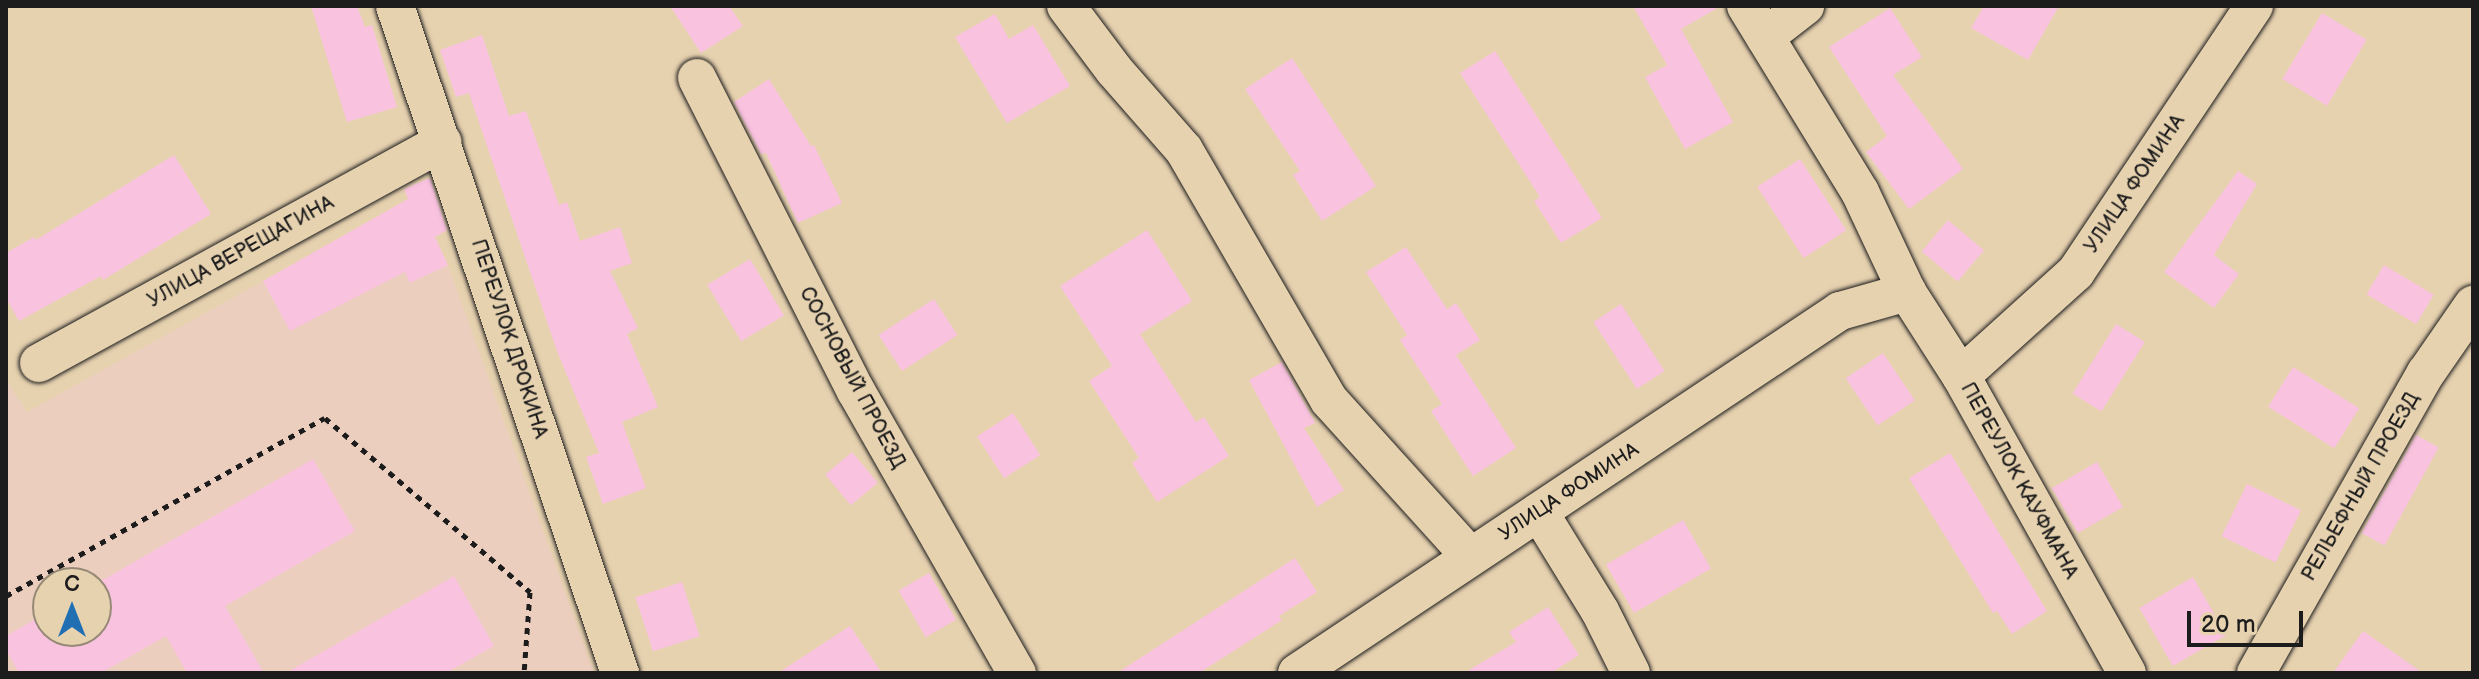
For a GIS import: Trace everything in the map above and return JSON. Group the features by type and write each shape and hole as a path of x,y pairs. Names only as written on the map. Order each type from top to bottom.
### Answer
{"street":[{"name":"ПЕРЕУЛОК ДРОКИНА","path":"395,6 620,673"},
{"path":"1066,6 1114,70 1184,150 1329,400 1470,556"},
{"path":"1756,21 1805,6"},
{"name":"УЛИЦА ФОМИНА","path":"1961,376 2076,272 2254,6"},
{"name":"ПЕРЕУЛОК КАУФМАНА","path":"1756,21 1860,192 1907,292 1961,376 2127,673"},
{"name":"СОСНОВЫЙ ПРОЕЗД","path":"697,78 856,391 1017,673"},
{"name":"УЛИЦА ВЕРЕЩАГИНА","path":"39,363 443,142"},
{"name":"УЛИЦА ФОМИНА","path":"1297,673 1339,662 1470,556 1840,311 1907,292"},
{"name":"РЕЛЬЕФНЫЙ ПРОЕЗД","path":"2256,673 2426,373 2473,305"},
{"path":"1539,512 1600,611 1631,673"}],"path":[{"path":"6,596 325,418 530,592 524,673"}],"shaded area":[{"path":"448,265 594,673 6,673 6,380 27,412 263,281 290,331 405,272 411,282"}],"building":[{"path":"311,6 357,6 365,27 372,25 397,107 347,122"},
{"path":"670,6 729,6 743,26 701,53"},
{"path":"1633,6 1721,6 1681,29 1733,122 1685,149 1645,77 1667,65"},
{"path":"1984,6 2059,6 2028,60 1971,28"},
{"path":"1890,8 1922,57 1893,75 1963,169 1909,209 1866,152 1887,136 1829,47"},
{"path":"2322,13 2367,40 2327,106 2282,79"},
{"path":"995,14 1009,39 1033,25 1070,86 1007,123 955,37"},
{"path":"482,35 509,116 526,111 559,205 567,202 580,241 620,227 632,263 610,271 638,328 627,334 658,407 622,422 646,488 603,504 586,457 599,453 557,351 469,93 456,97 440,50"},
{"path":"1495,51 1602,218 1561,243 1534,201 1540,197 1460,73"},
{"path":"1292,58 1376,186 1322,221 1293,175 1300,171 1245,89"},
{"path":"769,79 811,146 814,145 842,203 798,223 766,153 761,154 734,102"},
{"path":"174,155 211,214 103,280 101,276 19,321 6,298 6,253 34,237 36,240"},
{"path":"1800,159 1846,230 1804,258 1757,187"},
{"path":"2238,171 2257,184 2214,255 2239,274 2214,308 2164,272"},
{"path":"430,178 447,230 435,237 448,265 410,283 405,272 290,331 263,281 408,199 404,189"},
{"path":"1948,220 1984,250 1958,282 1922,251"},
{"path":"1147,230 1192,301 1140,334 1196,422 1204,417 1229,456 1157,502 1132,463 1139,458 1089,381 1112,366 1060,286"},
{"path":"1406,247 1447,309 1456,303 1480,340 1456,355 1516,448 1473,476 1431,411 1442,404 1400,340 1407,335 1366,272"},
{"path":"750,259 784,316 741,341 707,285"},
{"path":"2384,265 2434,295 2416,324 2366,294"},
{"path":"934,299 957,335 902,371 879,335"},
{"path":"1621,304 1665,371 1637,389 1593,322"},
{"path":"2116,324 2145,342 2101,412 2073,394"},
{"path":"1883,353 1915,400 1878,425 1846,378"},
{"path":"1282,362 1315,423 1304,428 1344,490 1317,507 1249,380"},
{"path":"2293,367 2359,408 2334,448 2268,407"},
{"path":"1013,413 1040,455 1004,478 977,436"},
{"path":"2416,435 2439,448 2384,546 2362,533"},
{"path":"852,452 878,483 851,505 825,474"},
{"path":"1950,453 2047,611 2012,634 1997,611 1993,613 1909,478"},
{"path":"313,459 355,531 225,606 264,673 187,673 166,636 101,673 19,673 6,650 6,636 32,621 32,647 112,647 112,575"},
{"path":"2097,462 2123,507 2078,533 2052,488"},
{"path":"2247,484 2301,510 2276,562 2222,536"},
{"path":"1683,520 1711,568 1634,613 1606,564"},
{"path":"1295,558 1317,592 1279,616 1282,620 1199,673 1117,673"},
{"path":"929,573 956,620 926,637 899,590"},
{"path":"454,576 494,646 446,673 286,673"},
{"path":"2193,577 2226,635 2173,666 2139,608"},
{"path":"682,582 700,636 653,651 635,597"},
{"path":"1548,607 1579,655 1551,673 1464,673 1516,642 1509,632"},
{"path":"850,626 882,673 778,673"},
{"path":"2363,631 2423,673 2333,673"}]}
